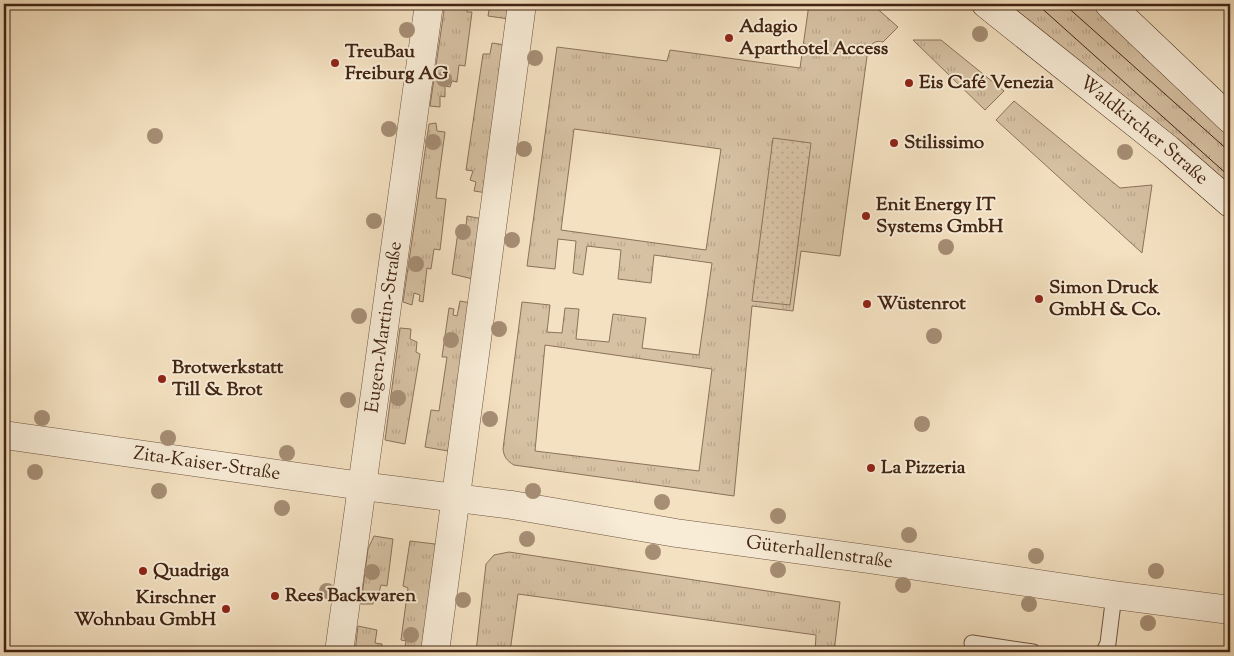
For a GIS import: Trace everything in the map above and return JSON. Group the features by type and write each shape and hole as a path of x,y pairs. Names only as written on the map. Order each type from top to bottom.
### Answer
{"street":[{"name":"Eugen-Martin-Straße","path":"339,652 429,4"},
{"path":"435,652 522,4"},
{"name":"Waldkircher Straße","path":"986,4 1168,149 1230,203"},
{"path":"1109,4 1230,119"},
{"name":"Zita-Kaiser-Straße","path":"4,435 410,492"},
{"name":"Güterhallenstraße","path":"410,492 512,505 676,533 1230,610"}],"lane":[{"path":"1104,652 1108,643 1114,595"},
{"path":"972,643 1033,652"}],"green space":[{"path":"445,4 462,4 462,6 467,7 467,12 472,12 465,66 459,65 457,82 452,81 450,87 445,86 445,97 440,96 440,107 430,106"},
{"path":"490,4 512,4 509,19 488,16"},
{"path":"809,4 872,4 898,27 883,42 874,42 868,49 840,256 801,251 793,311 752,306 734,496 514,465 505,457 503,449 522,302 550,305 547,332 562,333 565,308 579,309 576,339 609,342 613,314 646,318 642,348 699,355 712,263 654,255 651,283 618,279 621,250 587,246 583,275 573,273 576,241 558,239 555,269 527,266 557,47 667,61 670,50 800,68","holes":["574,129 721,149 706,250 561,230","545,345 712,369 699,471 535,451"]},
{"path":"1006,4 1095,4 1230,131 1230,189"},
{"path":"913,40 941,40 1004,91 985,110"},
{"path":"492,43 506,45 487,193 474,191 476,182 470,180 473,171 466,170 483,54 490,54"},
{"path":"1014,101 1120,188 1152,185 1142,253 996,120"},
{"path":"436,123 437,131 445,132 436,198 446,199 440,250 434,249 431,269 427,268 423,302 419,301 420,295 414,293 412,305 403,302 429,124"},
{"path":"773,138 811,143 790,305 752,301"},
{"path":"467,216 483,219 473,279 452,274 459,225 466,226"},
{"path":"460,301 471,303 448,451 425,447 431,410 439,411 447,357 442,357 449,308 454,309 453,315 457,316"},
{"path":"400,328 411,329 410,339 417,342 416,352 420,354 405,444 385,440"},
{"path":"374,536 393,539 387,586 381,585 378,596 374,595 373,604 361,604 368,549"},
{"path":"410,541 435,544 438,556 424,652 404,652 406,641 401,640 408,588 403,586"},
{"path":"509,552 840,602 834,652 815,652 816,635 518,594 510,652 476,652 486,564 494,555"},
{"path":"358,626 377,630 375,643 382,644 382,651 386,652 355,652"}],"tram line":[{"path":"1037,4 1230,177"},
{"path":"1064,4 1230,152"}],"place":[{"name":"Adagio Aparthotel Access","path":"729,38"},
{"name":"TreuBau Freiburg AG","path":"335,63"},
{"name":"Eis Café Venezia","path":"909,83"},
{"name":"Stilissimo","path":"894,143"},
{"name":"Enit Energy IT Systems GmbH","path":"866,216"},
{"name":"Simon Druck GmbH & Co.","path":"1039,299"},
{"name":"Wüstenrot","path":"867,304"},
{"name":"Brotwerkstatt Till & Brot","path":"162,379"},
{"name":"La Pizzeria","path":"871,468"},
{"name":"Quadriga","path":"143,571"},
{"name":"Rees Backwaren","path":"275,596"},
{"name":"Kirschner Wohnbau GmbH","path":"226,609"}]}
